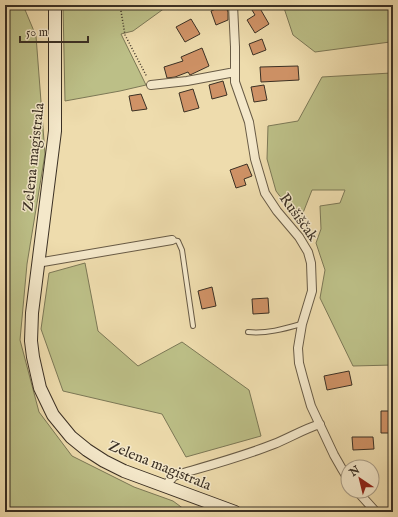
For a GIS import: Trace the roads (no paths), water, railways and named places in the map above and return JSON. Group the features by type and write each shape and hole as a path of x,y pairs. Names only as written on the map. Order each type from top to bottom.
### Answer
{"street":[{"name":"Zelena magistrala","path":"55,5 55,131 37,263 32,313 31,341 40,388 53,415 71,437 86,450 124,471 235,512"},
{"name":"Rušiščak","path":"233,5 235,82 248,122 255,159 265,193 277,211 299,237 308,252 311,262 312,291 302,324 298,348 299,363 311,406 340,466"},
{"path":"151,85 187,81 234,72"},
{"path":"37,263 172,240"},
{"path":"165,486 174,476 274,444 303,430 320,424"},
{"path":"364,499 376,512"}],"lane":[{"path":"172,240 178,241 182,250 193,326"},
{"path":"248,332 255,333 270,331 302,324"}]}
